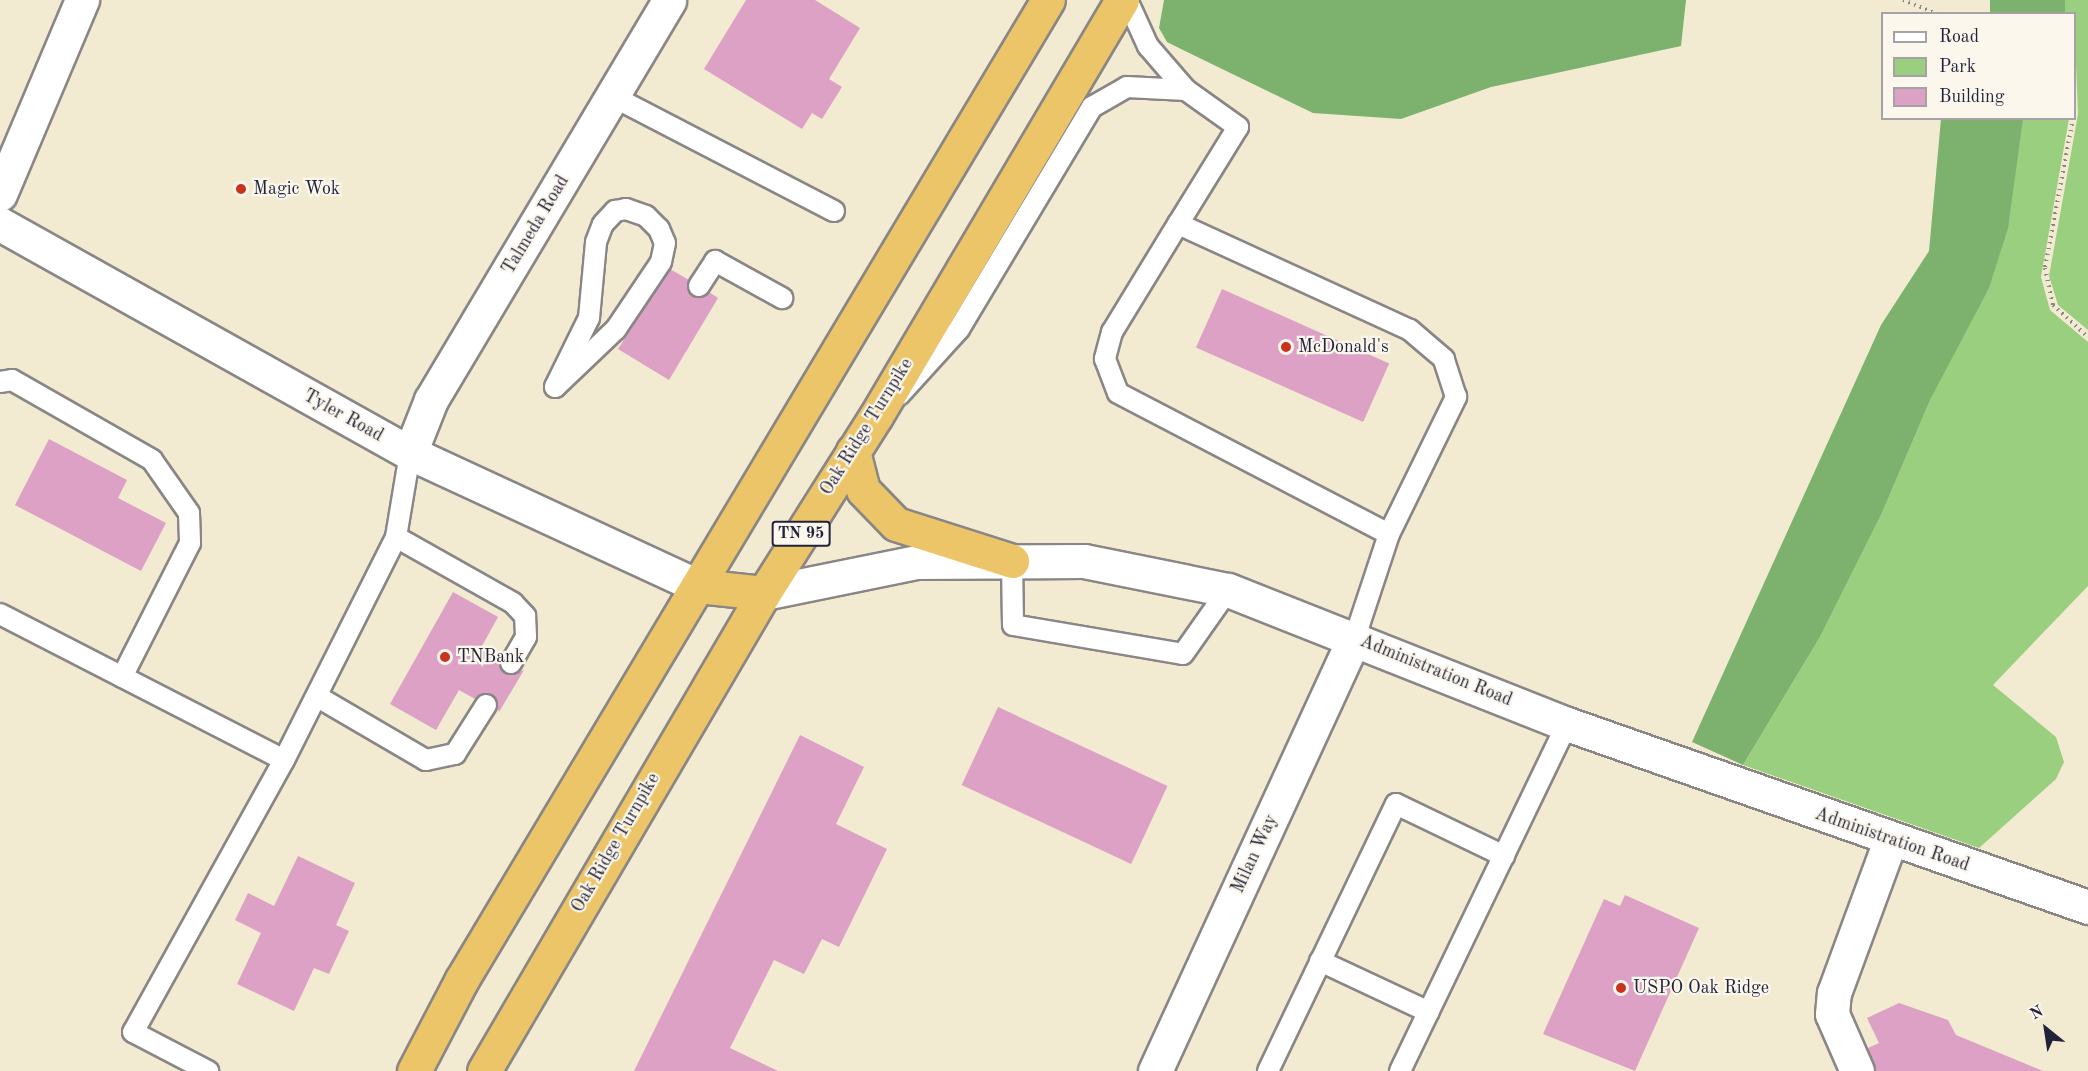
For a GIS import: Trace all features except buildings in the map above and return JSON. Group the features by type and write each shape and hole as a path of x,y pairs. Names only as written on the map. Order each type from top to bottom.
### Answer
{"highway":[{"path":"414,1071 698,586 1048,0"},
{"name":"Oak Ridge Turnpike","path":"484,1071 764,592 876,416 1122,0"},
{"path":"853,451 863,490 896,524 1012,561"},
{"path":"698,586 764,592"}],"street":[{"path":"0,195 82,0"},
{"name":"Talmeda Road","path":"410,453 431,399 669,0"},
{"name":"Tyler Road","path":"0,224 410,453 698,586"},
{"name":"Administration Road","path":"764,592 916,562 1012,561 1084,561 1228,590 1355,637 1567,724 1890,841 2088,907"},
{"name":"Milan Way","path":"1155,1071 1355,637"},
{"path":"1857,1071 1832,1014 1834,993 1890,841"}],"lane":[{"path":"1127,0 1148,46 1186,90 1238,127 1112,332 1105,359 1118,393 1389,534"},
{"path":"876,416 959,329 1092,107 1127,87 1186,90"},
{"path":"612,96 834,211"},
{"path":"626,209 646,216 665,243 661,262 616,329 555,387 589,318 596,242 603,224 615,211 626,209"},
{"path":"1178,224 1410,330 1444,359 1456,397 1389,534 1355,637"},
{"path":"699,286 715,261 782,298"},
{"path":"0,382 12,380 152,460 189,513 190,543 122,677"},
{"path":"208,1071 134,1032 318,698 396,537 410,453"},
{"path":"396,537 513,603 525,616 526,637 511,663"},
{"path":"1012,561 1013,625 1183,654 1228,590"},
{"path":"0,614 284,760"},
{"path":"318,698 426,760 455,754 486,705"},
{"path":"1400,1071 1567,724"},
{"path":"1268,1071 1396,804 1503,856"},
{"path":"1320,961 1429,1012"}],"path":[{"path":"1903,0 1933,12"},
{"path":"2073,120 2046,279 2062,318 2088,337"}],"green space":[{"path":"1164,0 1686,0 1681,46 1491,87 1401,119 1313,113 1167,42 1159,28"},
{"path":"1990,0 2065,0 2065,12 1990,12"},
{"path":"2065,0 2088,0 2088,330 2058,305 2049,276 2078,114 2076,12 2059,12"},
{"path":"1941,120 2023,120 2008,228 1989,288 1931,398 1882,513 1820,637 1743,765 1692,742 1881,325 1929,251"},
{"path":"2023,120 2069,120 2041,277 2050,310 2088,342 2088,586 1993,685 2056,737 2064,762 2056,779 1979,848 1743,765 1820,637 1882,513 1931,398"}],"place":[{"name":"Magic Wok","path":"241,189"},
{"name":"McDonald's","path":"1286,347"},
{"name":"TNBank","path":"445,657"},
{"name":"USPO Oak Ridge","path":"1621,988"}]}
